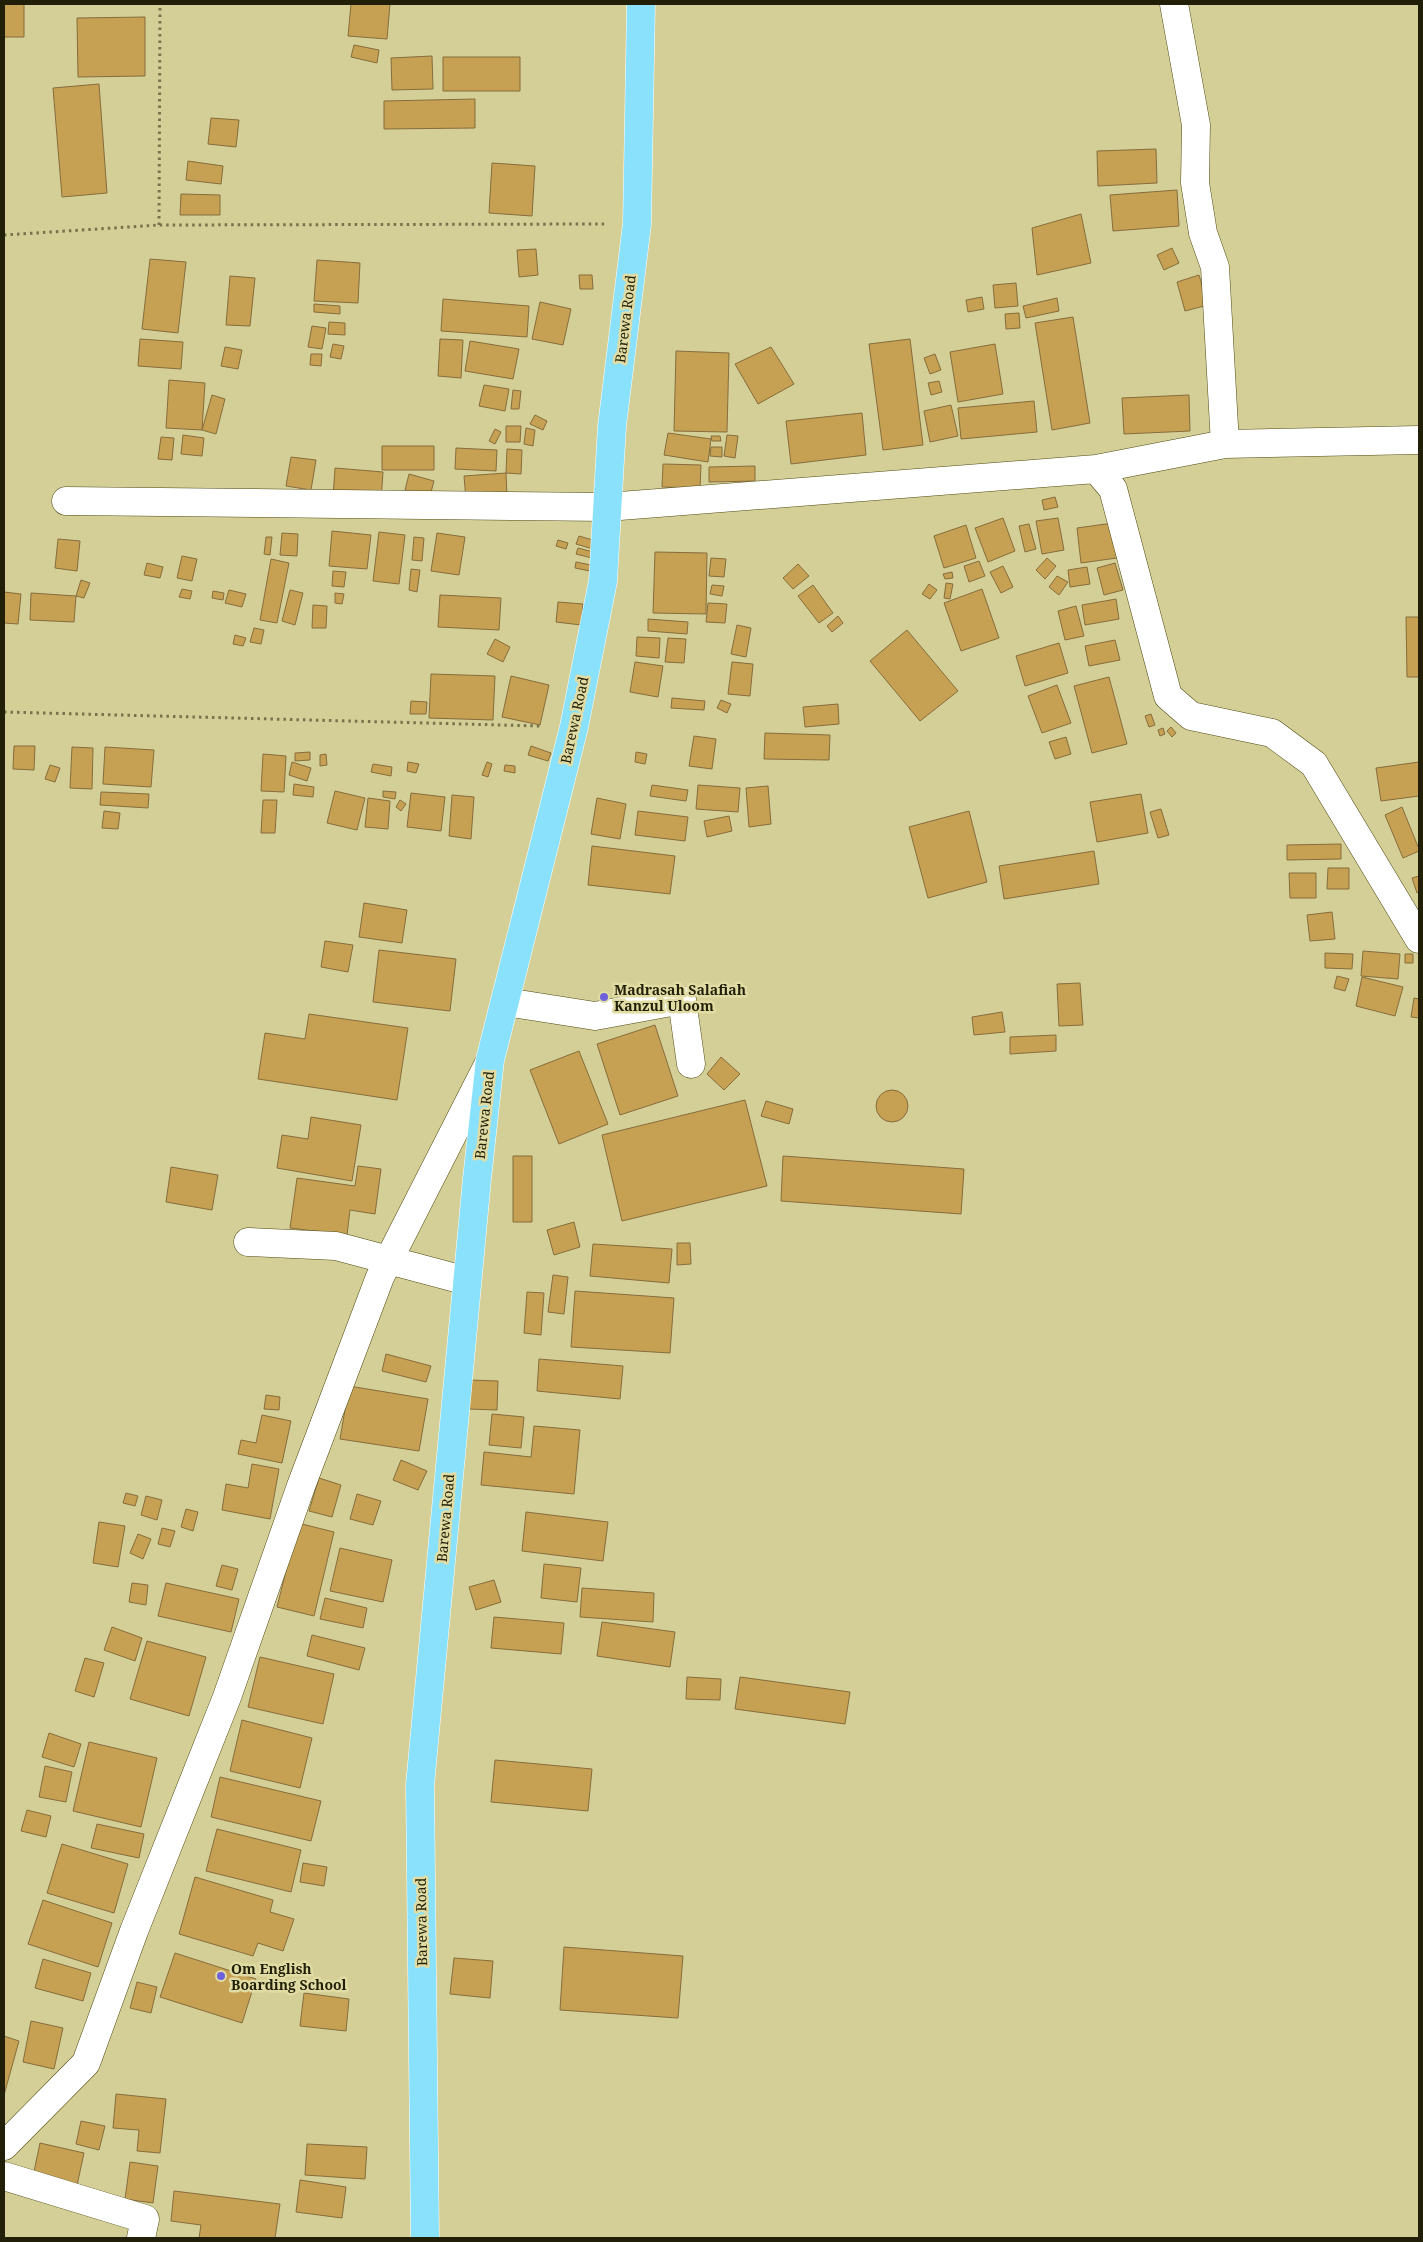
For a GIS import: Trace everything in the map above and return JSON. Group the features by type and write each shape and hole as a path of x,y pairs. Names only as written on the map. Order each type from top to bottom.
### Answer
{"main road":[{"name":"Barewa Road","path":"425,2238 420,1785 467,1280 490,1060 574,727 603,581 612,426 637,224 641,4"}],"street":[{"path":"1174,4 1196,125 1195,183 1203,233 1215,268 1225,444"},
{"path":"66,500 607,507 1096,468 1225,444 1419,440"},
{"path":"1096,468 1113,489 1168,696 1191,716 1272,733 1314,764 1419,939"},
{"path":"506,1002 595,1016 682,1000 691,1064"},
{"path":"4,2146 86,2063 134,1931 227,1697 301,1486 380,1277 490,1060"},
{"path":"248,1242 336,1246 467,1280"},
{"path":"4,2176 145,2218 141,2238"}],"path":[{"path":"159,225 160,4"},
{"path":"4,235 159,225 637,224"},
{"path":"4,712 574,727"}],"building":[{"path":"4,4 24,4 24,37 4,37"},
{"path":"351,4 390,4 387,39 348,36"},
{"path":"145,17 145,76 78,77 77,18"},
{"path":"354,45 379,50 377,63 351,57"},
{"path":"432,56 433,89 392,90 391,58"},
{"path":"443,57 520,57 520,91 443,91"},
{"path":"99,84 107,193 62,197 53,88"},
{"path":"475,99 475,128 384,129 384,101"},
{"path":"211,118 239,120 236,147 208,144"},
{"path":"1156,149 1157,183 1098,186 1097,151"},
{"path":"188,161 223,166 221,184 186,180"},
{"path":"492,163 535,166 532,216 489,213"},
{"path":"1177,190 1179,226 1113,231 1110,195"},
{"path":"181,194 220,195 220,215 180,215"},
{"path":"1081,214 1091,263 1037,275 1032,228"},
{"path":"1172,248 1179,263 1164,270 1157,255"},
{"path":"536,249 538,275 519,277 517,250"},
{"path":"150,259 186,262 178,333 142,329"},
{"path":"317,260 360,263 358,303 314,301"},
{"path":"579,275 592,275 593,289 580,289"},
{"path":"1199,275 1208,305 1185,311 1177,282"},
{"path":"230,276 255,278 250,326 226,325"},
{"path":"1016,283 1018,306 995,308 993,285"},
{"path":"982,297 984,309 968,312 966,300"},
{"path":"1057,298 1059,311 1026,318 1023,306"},
{"path":"443,299 529,306 527,337 441,331"},
{"path":"540,302 571,309 563,345 532,339"},
{"path":"314,304 340,306 340,314 314,312"},
{"path":"1019,313 1020,328 1006,329 1005,314"},
{"path":"1073,317 1090,423 1052,430 1035,323"},
{"path":"329,322 345,323 345,335 328,334"},
{"path":"312,326 326,328 322,349 308,347"},
{"path":"140,339 183,342 181,369 138,366"},
{"path":"440,339 463,340 461,378 438,376"},
{"path":"910,339 923,445 883,450 869,344"},
{"path":"470,341 519,349 513,379 465,371"},
{"path":"333,344 344,346 341,359 330,357"},
{"path":"995,344 1003,394 958,402 950,352"},
{"path":"225,347 242,350 238,369 221,366"},
{"path":"771,347 794,384 758,404 735,364"},
{"path":"676,351 729,353 727,432 674,431"},
{"path":"311,354 322,354 321,366 310,365"},
{"path":"935,354 941,370 930,374 924,358"},
{"path":"169,380 205,383 202,430 166,428"},
{"path":"939,381 942,392 931,395 928,383"},
{"path":"484,385 509,389 505,411 479,406"},
{"path":"513,390 521,391 519,409 511,409"},
{"path":"212,395 225,399 216,434 202,430"},
{"path":"1189,395 1190,431 1124,434 1122,398"},
{"path":"1034,401 1037,432 961,439 958,408"},
{"path":"951,405 958,436 930,442 924,411"},
{"path":"862,413 866,455 791,464 786,421"},
{"path":"535,415 547,421 543,430 530,424"},
{"path":"506,426 521,426 520,442 506,442"},
{"path":"526,428 535,430 533,446 524,444"},
{"path":"495,429 501,432 495,444 489,441"},
{"path":"668,433 711,439 708,462 664,455"},
{"path":"183,435 204,438 202,456 181,454"},
{"path":"727,435 738,436 735,458 724,456"},
{"path":"711,436 720,436 721,441 712,441"},
{"path":"161,437 174,438 172,460 158,459"},
{"path":"382,446 434,446 434,470 382,470"},
{"path":"711,447 722,447 722,457 710,456"},
{"path":"456,448 497,450 496,471 455,469"},
{"path":"507,449 522,450 521,474 506,473"},
{"path":"291,457 316,460 311,490 286,486"},
{"path":"663,464 701,465 700,488 662,487"},
{"path":"755,466 755,481 709,482 709,467"},
{"path":"335,468 383,472 381,501 333,497"},
{"path":"506,473 507,497 466,500 464,476"},
{"path":"409,474 434,481 430,496 405,490"},
{"path":"1055,497 1058,507 1044,510 1042,500"},
{"path":"1003,518 1015,551 988,562 975,528"},
{"path":"1058,518 1064,550 1042,554 1036,521"},
{"path":"1113,523 1117,558 1081,563 1077,528"},
{"path":"1029,524 1036,549 1025,552 1019,526"},
{"path":"966,525 976,558 944,568 934,536"},
{"path":"332,531 371,535 367,569 329,566"},
{"path":"379,532 405,535 399,584 373,581"},
{"path":"282,533 298,534 297,556 280,555"},
{"path":"437,533 465,537 459,575 431,571"},
{"path":"579,536 596,541 593,549 576,544"},
{"path":"266,537 272,537 270,555 264,554"},
{"path":"414,537 424,538 422,561 412,560"},
{"path":"58,539 80,541 77,571 55,568"},
{"path":"558,540 568,543 566,549 556,546"},
{"path":"578,548 597,553 596,559 576,554"},
{"path":"655,552 707,553 706,614 653,613"},
{"path":"182,556 197,559 192,581 177,578"},
{"path":"711,558 726,559 724,577 709,576"},
{"path":"1047,558 1056,566 1045,579 1036,570"},
{"path":"271,559 289,563 277,623 260,620"},
{"path":"979,561 985,576 969,582 964,566"},
{"path":"576,562 591,565 590,571 575,568"},
{"path":"147,563 163,567 160,578 144,575"},
{"path":"1115,563 1123,590 1104,595 1097,568"},
{"path":"798,564 809,576 793,589 783,578"},
{"path":"1003,566 1013,587 1001,593 990,572"},
{"path":"1087,567 1090,584 1070,587 1068,570"},
{"path":"411,569 420,570 417,592 409,590"},
{"path":"333,571 346,572 344,587 332,586"},
{"path":"952,572 953,578 945,579 943,574"},
{"path":"1057,576 1068,582 1059,595 1049,587"},
{"path":"81,580 90,583 84,598 76,596"},
{"path":"946,583 953,584 950,599 944,598"},
{"path":"929,584 937,590 930,599 922,594"},
{"path":"712,585 724,586 722,596 710,594"},
{"path":"813,585 833,613 819,623 798,596"},
{"path":"182,589 192,591 190,599 179,597"},
{"path":"982,589 999,638 961,651 944,603"},
{"path":"229,590 246,594 242,607 225,603"},
{"path":"290,590 303,593 295,625 282,621"},
{"path":"213,591 224,593 223,600 212,598"},
{"path":"4,592 21,594 18,624 4,623"},
{"path":"31,593 76,596 74,622 30,620"},
{"path":"335,593 344,594 342,604 335,603"},
{"path":"440,595 501,598 499,630 438,627"},
{"path":"1116,599 1119,619 1085,625 1082,605"},
{"path":"558,602 583,604 581,625 556,622"},
{"path":"708,603 727,604 725,623 706,622"},
{"path":"313,605 327,606 326,628 312,628"},
{"path":"1076,606 1084,636 1065,640 1058,611"},
{"path":"838,616 843,623 832,632 827,626"},
{"path":"1406,617 1419,617 1419,677 1407,677"},
{"path":"648,619 688,622 687,634 648,631"},
{"path":"737,625 751,628 746,657 731,654"},
{"path":"254,628 264,630 261,644 250,642"},
{"path":"907,630 958,691 920,721 870,661"},
{"path":"235,635 246,638 243,646 233,644"},
{"path":"637,637 660,638 659,658 636,656"},
{"path":"668,638 686,639 684,663 665,662"},
{"path":"495,639 510,647 503,662 487,654"},
{"path":"1115,640 1120,660 1089,666 1085,646"},
{"path":"1059,643 1068,673 1025,686 1016,656"},
{"path":"635,662 663,666 658,697 630,692"},
{"path":"732,662 753,664 750,696 728,694"},
{"path":"431,674 495,676 493,720 429,718"},
{"path":"511,676 549,685 540,725 502,717"},
{"path":"1109,677 1127,744 1092,753 1074,686"},
{"path":"1057,685 1071,723 1042,733 1028,696"},
{"path":"672,698 705,701 704,710 671,708"},
{"path":"721,700 731,704 727,713 717,708"},
{"path":"411,701 427,702 426,714 410,714"},
{"path":"838,704 839,724 805,727 803,707"},
{"path":"1151,714 1155,725 1149,727 1145,716"},
{"path":"1171,727 1176,733 1172,737 1167,731"},
{"path":"1163,728 1165,734 1160,736 1158,730"},
{"path":"765,733 830,735 829,760 764,759"},
{"path":"694,736 716,739 712,769 689,766"},
{"path":"1066,737 1071,754 1055,759 1049,742"},
{"path":"14,746 35,746 34,770 13,769"},
{"path":"531,746 551,753 548,761 528,755"},
{"path":"72,747 93,748 92,789 70,788"},
{"path":"105,747 154,750 151,787 103,784"},
{"path":"310,752 310,760 295,761 295,753"},
{"path":"636,752 647,754 645,764 635,762"},
{"path":"263,754 286,756 284,792 261,791"},
{"path":"326,754 327,765 320,766 320,755"},
{"path":"292,762 311,768 307,781 289,775"},
{"path":"408,762 419,764 416,773 407,771"},
{"path":"487,762 492,764 488,777 482,775"},
{"path":"1419,762 1419,796 1381,801 1376,768"},
{"path":"373,764 392,767 391,776 371,772"},
{"path":"50,765 60,768 55,782 45,779"},
{"path":"505,765 515,766 515,773 504,771"},
{"path":"294,784 314,787 313,797 293,795"},
{"path":"652,785 688,790 686,801 650,796"},
{"path":"698,785 740,788 738,812 696,809"},
{"path":"768,786 771,824 749,827 746,788"},
{"path":"335,791 365,798 357,830 327,823"},
{"path":"383,791 396,792 395,799 383,797"},
{"path":"101,792 149,794 148,808 100,805"},
{"path":"411,793 445,797 441,831 407,827"},
{"path":"1141,794 1148,833 1097,842 1090,802"},
{"path":"452,795 474,797 471,839 449,836"},
{"path":"368,798 390,801 388,829 365,827"},
{"path":"597,798 626,804 620,839 591,834"},
{"path":"263,800 277,800 275,833 261,833"},
{"path":"400,800 406,804 401,811 396,807"},
{"path":"1402,807 1419,849 1419,851 1403,858 1385,815"},
{"path":"1161,809 1169,835 1158,838 1150,812"},
{"path":"104,811 120,813 118,829 102,828"},
{"path":"638,811 688,817 685,841 635,835"},
{"path":"969,811 987,882 928,898 909,827"},
{"path":"729,816 732,831 707,837 704,821"},
{"path":"1341,844 1341,859 1287,860 1287,845"},
{"path":"592,846 675,856 670,894 588,885"},
{"path":"1094,851 1099,884 1004,899 999,866"},
{"path":"1328,868 1349,868 1349,889 1327,889"},
{"path":"1289,873 1316,873 1316,898 1290,898"},
{"path":"1419,876 1419,892 1417,893 1412,878"},
{"path":"364,903 407,910 402,943 359,937"},
{"path":"1332,912 1335,939 1310,941 1307,915"},
{"path":"325,941 353,945 348,972 321,967"},
{"path":"379,950 456,959 450,1011 373,1002"},
{"path":"1363,951 1400,954 1398,979 1361,976"},
{"path":"1325,953 1353,954 1352,969 1325,968"},
{"path":"1405,954 1413,954 1413,963 1405,963"},
{"path":"1337,976 1349,979 1345,991 1334,988"},
{"path":"1362,977 1403,987 1395,1016 1356,1006"},
{"path":"1080,983 1083,1025 1059,1026 1057,984"},
{"path":"1414,998 1419,999 1419,1018 1411,1017"},
{"path":"1002,1012 1005,1032 974,1035 972,1017"},
{"path":"309,1014 408,1028 397,1100 258,1079 265,1033 305,1039"},
{"path":"655,1025 678,1096 620,1115 597,1044"},
{"path":"1056,1035 1056,1051 1010,1054 1010,1037"},
{"path":"579,1051 608,1124 559,1144 530,1070"},
{"path":"721,1057 740,1074 724,1090 707,1074"},
{"path":"892,1090 904,1094 908,1106 904,1118 892,1122 880,1118 876,1106 880,1094"},
{"path":"745,1100 767,1186 622,1221 602,1135"},
{"path":"766,1101 793,1109 789,1124 761,1116"},
{"path":"311,1117 361,1125 352,1181 277,1168 282,1135 308,1139"},
{"path":"513,1156 532,1156 532,1222 513,1222"},
{"path":"783,1156 964,1169 961,1214 781,1201"},
{"path":"358,1166 381,1169 375,1214 350,1210 347,1235 290,1228 297,1178 355,1186"},
{"path":"171,1167 218,1175 212,1210 166,1202"},
{"path":"574,1222 580,1247 554,1255 547,1230"},
{"path":"677,1243 690,1243 691,1264 677,1265"},
{"path":"593,1244 672,1249 669,1283 590,1276"},
{"path":"553,1275 568,1277 564,1314 548,1312"},
{"path":"575,1291 674,1298 670,1353 571,1347"},
{"path":"527,1292 544,1293 541,1335 524,1333"},
{"path":"386,1354 431,1366 426,1382 382,1371"},
{"path":"539,1359 623,1366 620,1399 537,1391"},
{"path":"470,1380 498,1381 497,1410 469,1409"},
{"path":"349,1386 428,1399 419,1451 340,1439"},
{"path":"266,1395 280,1397 279,1410 264,1409"},
{"path":"492,1414 524,1417 521,1448 489,1445"},
{"path":"262,1415 291,1421 282,1463 238,1454 241,1440 256,1443"},
{"path":"534,1426 580,1430 574,1494 481,1485 484,1452 531,1457"},
{"path":"401,1460 427,1471 418,1490 393,1480"},
{"path":"252,1464 279,1469 270,1519 222,1510 226,1484 248,1488"},
{"path":"319,1478 341,1485 332,1517 309,1511"},
{"path":"126,1493 138,1496 135,1506 123,1503"},
{"path":"357,1494 381,1501 373,1525 350,1519"},
{"path":"146,1496 162,1500 157,1520 141,1515"},
{"path":"186,1509 198,1512 193,1531 181,1527"},
{"path":"526,1512 608,1522 603,1561 522,1551"},
{"path":"99,1522 125,1526 118,1567 93,1563"},
{"path":"298,1523 334,1532 314,1616 277,1607"},
{"path":"162,1528 175,1531 170,1547 158,1544"},
{"path":"138,1534 151,1539 143,1559 130,1553"},
{"path":"340,1548 392,1560 383,1602 330,1591"},
{"path":"544,1564 581,1568 577,1602 541,1598"},
{"path":"222,1565 238,1569 232,1590 216,1586"},
{"path":"494,1580 501,1602 476,1610 469,1587"},
{"path":"132,1583 148,1585 146,1605 129,1602"},
{"path":"166,1583 239,1599 231,1632 158,1616"},
{"path":"582,1588 654,1593 653,1622 580,1617"},
{"path":"325,1598 367,1608 363,1628 320,1619"},
{"path":"494,1617 564,1623 561,1654 491,1648"},
{"path":"602,1622 675,1632 670,1667 597,1656"},
{"path":"112,1627 142,1638 135,1661 104,1650"},
{"path":"312,1635 365,1648 359,1670 307,1656"},
{"path":"147,1641 206,1657 189,1716 130,1699"},
{"path":"260,1657 334,1674 323,1724 248,1707"},
{"path":"85,1658 104,1663 94,1697 75,1691"},
{"path":"687,1677 721,1679 720,1700 686,1699"},
{"path":"740,1677 850,1692 845,1724 735,1709"},
{"path":"242,1720 312,1738 300,1788 230,1771"},
{"path":"49,1733 81,1744 74,1767 42,1757"},
{"path":"89,1742 157,1758 141,1827 73,1811"},
{"path":"495,1760 592,1769 588,1811 491,1802"},
{"path":"45,1766 72,1772 66,1802 39,1797"},
{"path":"220,1777 321,1801 311,1841 211,1817"},
{"path":"27,1810 51,1816 46,1837 21,1831"},
{"path":"97,1824 144,1834 139,1858 91,1848"},
{"path":"217,1829 301,1850 291,1892 206,1871"},
{"path":"62,1844 128,1864 114,1913 47,1893"},
{"path":"303,1863 327,1867 324,1886 300,1882"},
{"path":"195,1877 273,1900 270,1912 294,1919 283,1951 258,1943 253,1956 179,1934"},
{"path":"43,1900 112,1923 98,1967 28,1944"},
{"path":"564,1947 683,1956 678,2018 560,2010"},
{"path":"175,1953 256,1979 242,2023 160,1997"},
{"path":"454,1958 493,1961 490,1998 450,1994"},
{"path":"43,1959 91,1973 83,2001 35,1988"},
{"path":"137,1982 157,1987 151,2013 130,2008"},
{"path":"304,1993 349,1999 346,2031 300,2026"},
{"path":"31,2021 63,2028 54,2069 23,2062"},
{"path":"4,2036 19,2041 4,2095"},
{"path":"116,2094 166,2099 160,2153 137,2151 139,2130 113,2128"},
{"path":"81,2121 105,2126 99,2150 76,2144"},
{"path":"40,2143 84,2153 76,2190 32,2181"},
{"path":"307,2144 367,2147 365,2179 305,2175"},
{"path":"130,2162 158,2166 153,2203 125,2199"},
{"path":"300,2180 346,2187 342,2218 296,2212"},
{"path":"174,2191 280,2204 275,2238 199,2238 201,2225 171,2221"}],"place":[{"name":"Madrasah Salafiah Kanzul Uloom","path":"604,997"},
{"name":"Om English Boarding School","path":"221,1976"}]}
